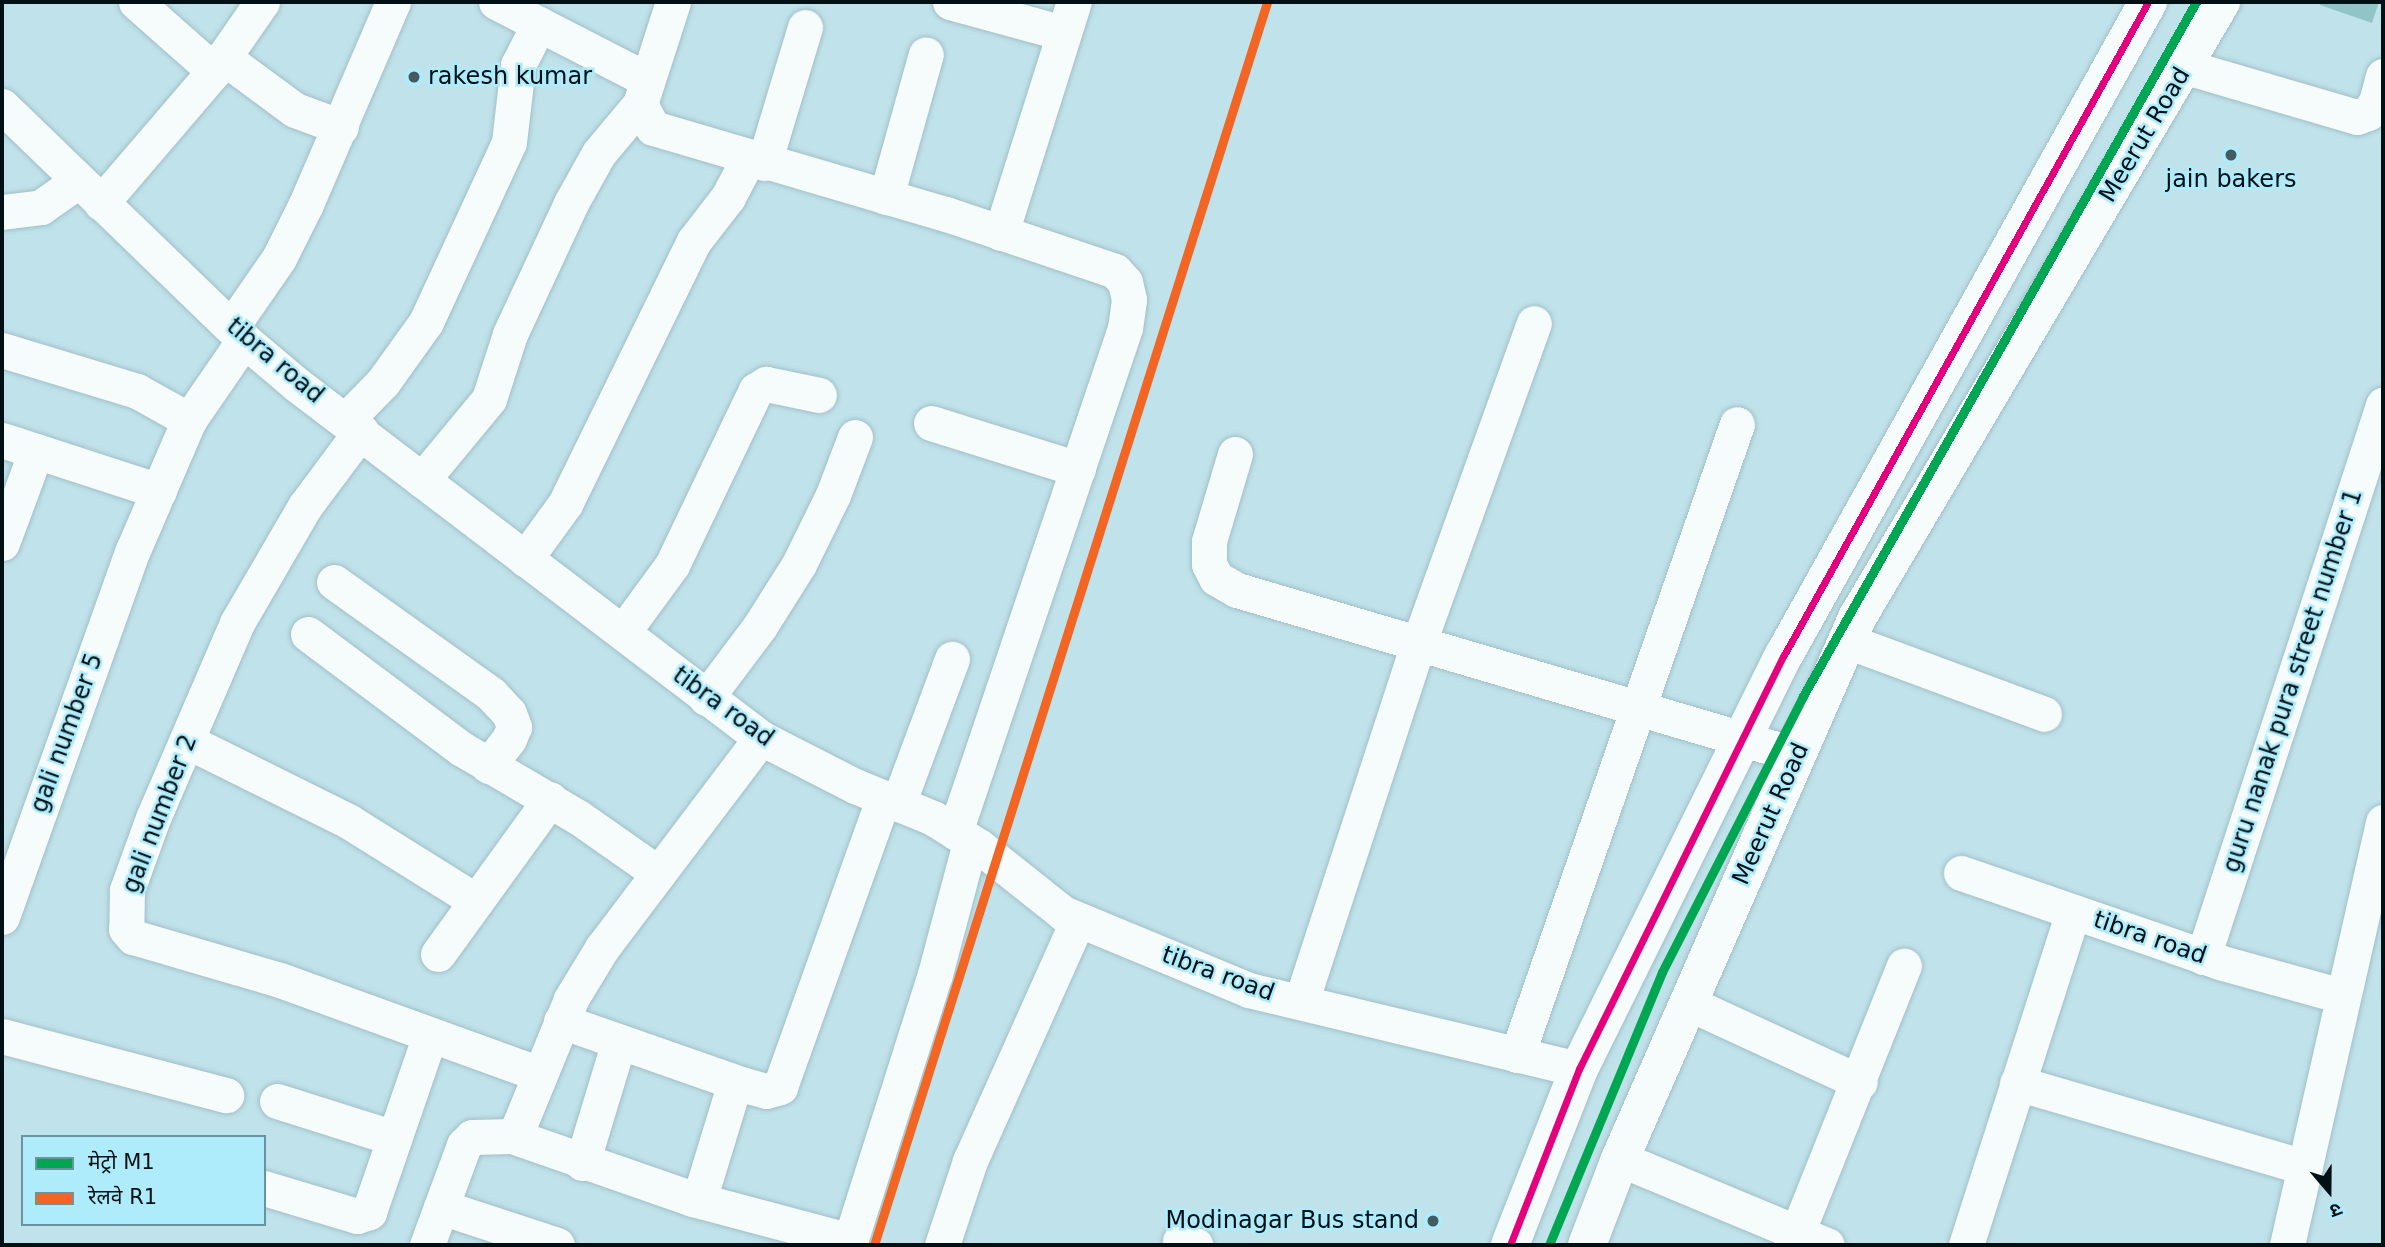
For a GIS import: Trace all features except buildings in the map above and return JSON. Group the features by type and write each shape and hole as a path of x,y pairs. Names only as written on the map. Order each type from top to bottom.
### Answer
{"highway":[{"path":"1510,1245 1578,1069 1797,631 2148,2"},
{"name":"Meerut Road","path":"1587,1245 1620,1159 1847,641 2186,68 2221,2"}],"street":[{"path":"136,2 218,64 295,110 341,127"},
{"path":"2,212 40,206 90,192 218,64 262,2"},
{"name":"gali number 5","path":"2,917 133,550 189,420 279,258 341,127 393,2"},
{"path":"427,1245 464,1145 472,1136 512,1136 582,1163 850,1243 935,974 963,837 1125,328 1129,300 1125,282 1115,271 886,197 756,161 653,128 643,92 539,24 496,2"},
{"path":"422,480 489,399 510,334 571,203 599,153 643,92 673,2"},
{"path":"950,2 1068,18 1001,233"},
{"name":"gali number 2","path":"539,24 518,65 509,142 426,322 354,425 237,623 127,890 124,916 133,937 279,980 539,1074"},
{"path":"525,559 565,504 694,241 756,161 805,27"},
{"path":"886,197 926,54"},
{"path":"2186,68 2357,117 2368,113 2376,102 2383,76"},
{"name":"tibra road","path":"2,106 238,333 422,480 761,738 963,837 1063,913 1249,990 1578,1069"},
{"path":"1301,1002 1418,645 1534,323"},
{"path":"2,350 138,391 189,420"},
{"path":"623,632 672,565 756,390 766,384 819,395"},
{"name":"guru nanak pura street number 1","path":"2203,957 2383,405"},
{"path":"931,423 1079,469"},
{"path":"1517,1055 1737,424"},
{"path":"706,698 760,625 799,564 833,495 855,437"},
{"path":"2,440 159,491"},
{"path":"4,533 36,451"},
{"path":"1235,454 1209,541 1209,564 1216,578 1237,590 1797,755"},
{"path":"334,582 491,694 509,713 513,727 509,740 488,766"},
{"path":"308,634 488,766 550,799 658,873"},
{"path":"1847,641 2044,715"},
{"path":"561,1021 735,1082 766,1091 780,1087 788,1076 820,967 952,659"},
{"path":"512,1136 561,1021 602,948 761,738"},
{"path":"187,741 348,821 476,901"},
{"path":"438,954 550,799"},
{"path":"2287,1245 2383,822"},
{"name":"tibra road","path":"1961,873 2203,957 2342,996"},
{"path":"1966,1245 2073,912"},
{"path":"942,1245 970,1161 1078,920"},
{"path":"1620,1159 1812,1239 1860,1082 1904,966"},
{"path":"1688,1003 1860,1082"},
{"path":"266,1189 357,1216 369,1212 430,1035"},
{"path":"2,1036 226,1095"},
{"path":"582,1163 618,1041"},
{"path":"699,1200 735,1082"},
{"path":"2017,1083 2305,1167"},
{"path":"277,1101 394,1138"},
{"path":"441,1207 557,1245"}],"metro line":[{"name":"M1","path":"1549,1245 1662,972 1803,696 2196,2"}],"rail line":[{"name":"R1","path":"874,1245 1267,2"}],"transit line":[{"path":"1510,1245 1579,1069 1784,655 2148,2"}],"place":[{"name":"rakesh kumar","path":"414,77"},
{"name":"jain bakers","path":"2231,155"},
{"name":"Modinagar Bus stand","path":"1433,1221"}]}
